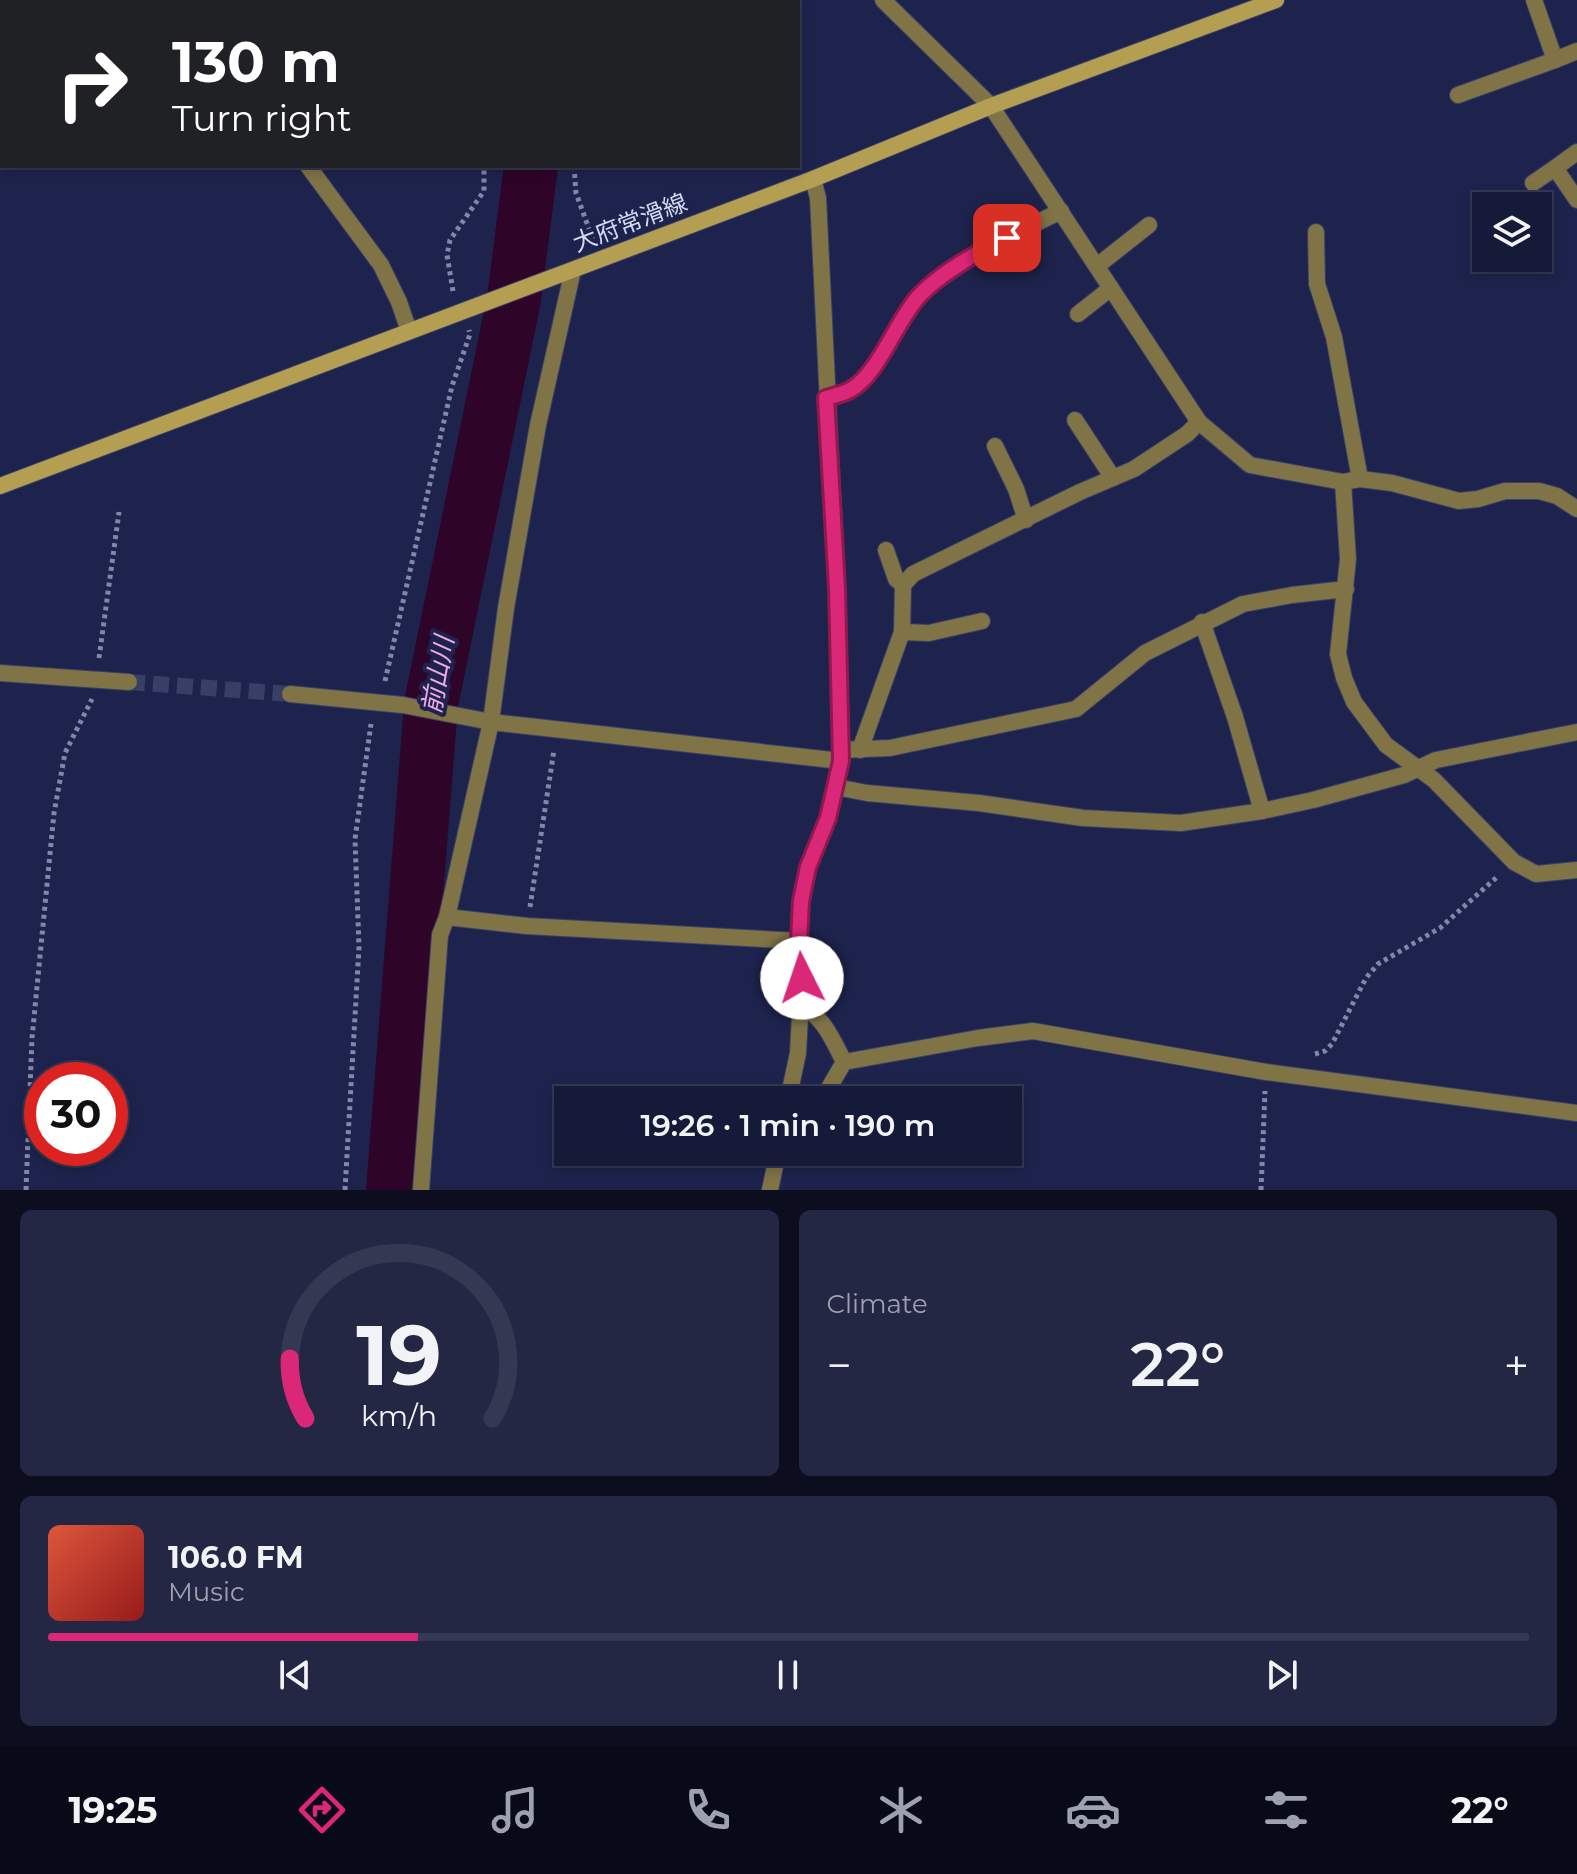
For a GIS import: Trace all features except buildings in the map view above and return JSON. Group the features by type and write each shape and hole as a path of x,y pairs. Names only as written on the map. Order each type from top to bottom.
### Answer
{"main road":[{"name":"大府常滑線","path":"0,486 813,179 991,106 1276,0"}],"street":[{"path":"883,0 991,106 1199,422 1250,465 1351,481 1392,483 1459,501 1505,491 1539,491 1557,496 1577,509"},
{"path":"1534,0 1555,60"},
{"path":"1458,95 1577,51"},
{"path":"1533,183 1577,152"},
{"path":"309,168 381,265 409,331"},
{"path":"1555,168 1577,200"},
{"path":"791,1086 798,1053 802,978 799,941 801,901 808,867 828,818 840,756 837,588 818,198 813,179"},
{"path":"826,398 851,390 871,369 901,319 929,288 980,251 1061,211"},
{"path":"1097,266 1149,225"},
{"path":"1316,232 1317,284 1334,337 1351,481 1346,589 1338,654 1344,678 1354,702 1386,745 1434,780 1514,862 1536,874 1577,870"},
{"path":"421,1190 440,935 447,917 485,721 538,425 573,270"},
{"path":"1078,314 1111,288"},
{"path":"1075,420 1113,478"},
{"path":"860,750 902,632 903,585 913,574 1134,469 1187,434 1199,422"},
{"path":"995,446 1016,489 1026,520"},
{"path":"886,550 896,579 903,585"},
{"path":"290,694 403,705 485,721 557,730 840,756 1076,709 1145,653 1202,622 1243,604 1346,589"},
{"path":"902,632 929,633 982,621"},
{"path":"1202,622 1235,717 1262,811"},
{"path":"0,673 129,682"},
{"path":"836,787 1132,823 1181,823 1262,811 1404,775 1417,766 1436,760 1577,732"},
{"path":"447,917 527,926 799,941"},
{"path":"800,1005 812,1011 822,1022 844,1062"},
{"path":"830,1086 844,1062 1033,1031 1266,1072 1577,1113"},
{"path":"770,1190 775,1166"}],"path":[{"path":"345,1190 359,947 355,839 371,720 386,678 452,386 470,334 464,310 448,276 447,255 450,240 484,191 484,168"},
{"path":"574,168 576,193 600,260"},
{"path":"99,663 119,512"},
{"path":"26,1190 32,1038 54,813 65,753 95,693"},
{"path":"527,926 557,730"},
{"path":"1309,1055 1325,1051 1332,1044 1366,978 1378,964 1440,928 1514,862"},
{"path":"1261,1190 1266,1072"}],"waterway":[{"name":"前山川","path":"393,1190 431,704 514,299 531,168"}],"tunnel":[{"path":"129,682 290,694"}],"route":[{"path":"802,978 799,941 801,901 808,867 828,818 841,761 837,588 826,398 851,390 871,369 901,319 920,295 980,251 1007,238"}]}
